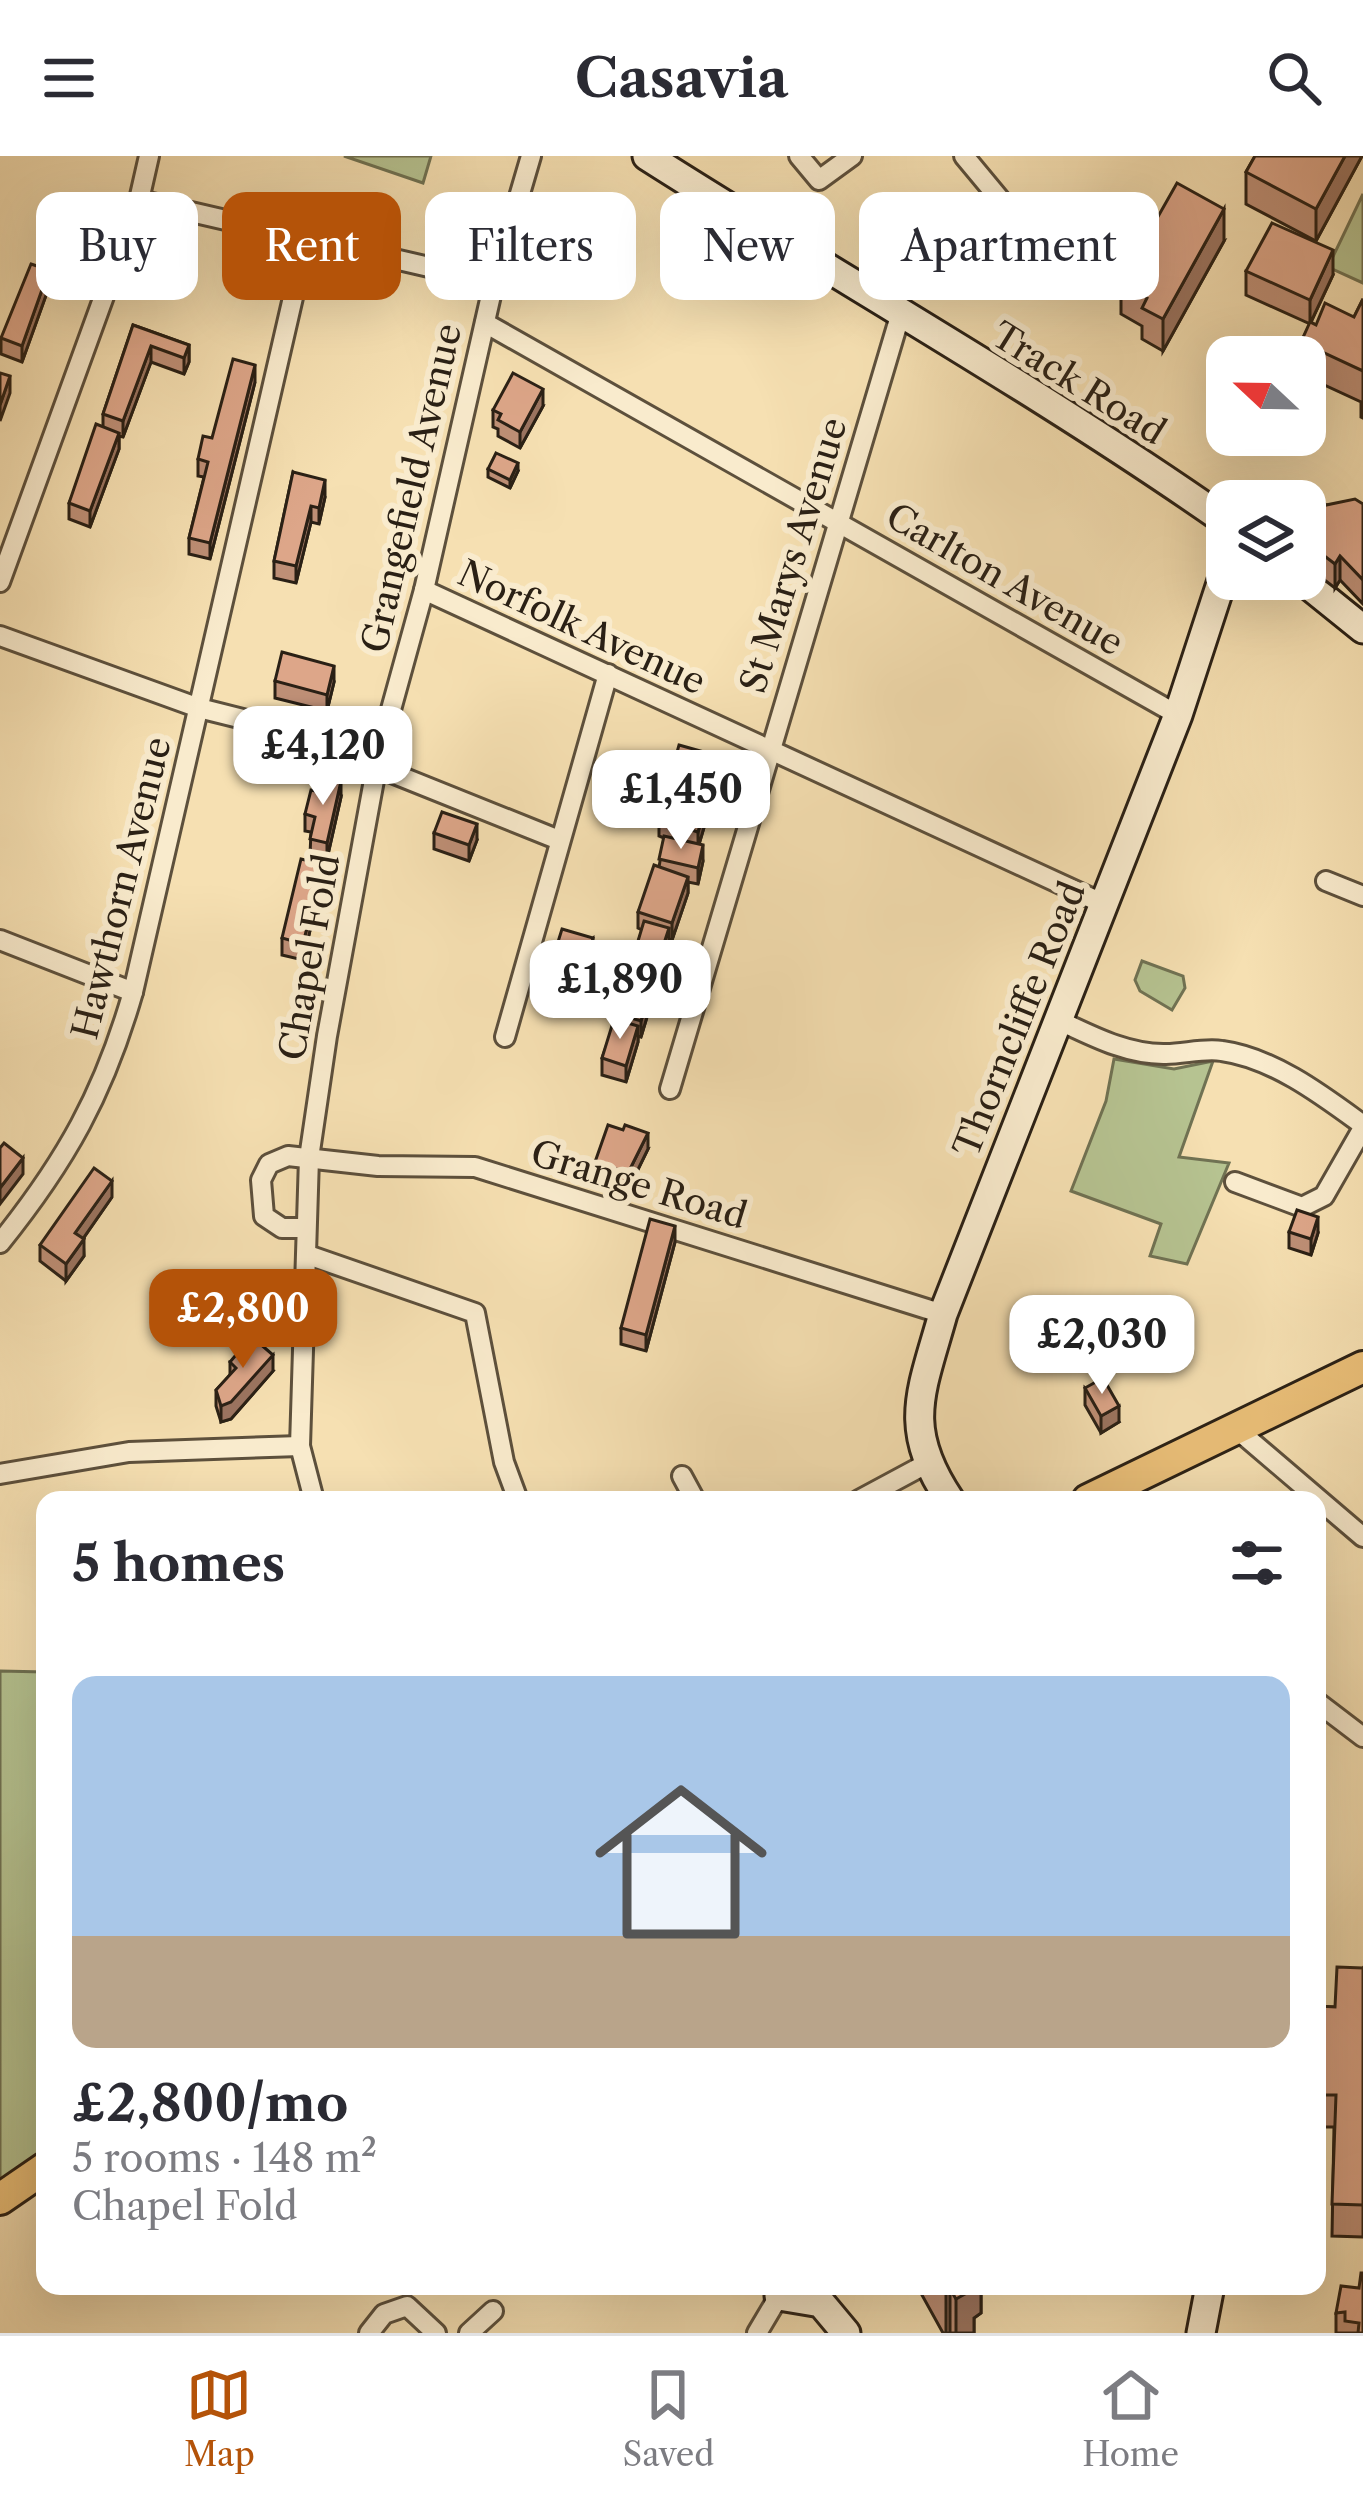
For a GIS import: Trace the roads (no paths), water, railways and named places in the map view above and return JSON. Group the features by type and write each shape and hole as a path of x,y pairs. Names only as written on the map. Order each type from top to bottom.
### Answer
{"main road":[{"path":"1113,1491 1233,1426 1363,1367"},
{"path":"0,2199 36,2174"}],"street":[{"path":"141,192 149,156"},
{"name":"Grangefield Avenue","path":"520,192 531,156"},
{"name":"Track Road","path":"647,156 900,316 1106,437 1206,507"},
{"path":"799,156 819,180 852,156"},
{"path":"964,156 994,192"},
{"path":"0,582 103,300"},
{"name":"Hawthorn Avenue","path":"0,1243 77,1136 110,1072 134,992 292,300"},
{"name":"Grangefield Avenue","path":"378,760 424,590 490,300"},
{"name":"St Marys Avenue","path":"670,1089 900,316"},
{"name":"Carlton Avenue","path":"485,323 1178,715"},
{"name":"Norfolk Avenue","path":"424,590 1104,904"},
{"path":"1326,599 1363,629"},
{"name":"Thorncliffe Road","path":"944,1491 919,1445 919,1414 943,1314 1178,715 1216,600"},
{"path":"0,636 199,708 378,760 559,840"},
{"path":"505,1037 608,674"},
{"name":"Chapel Fold","path":"312,1491 300,1446 309,1158 378,760"},
{"path":"1326,880 1363,896"},
{"path":"0,940 134,992"},
{"path":"1058,1020 1123,1047 1161,1054 1220,1050 1255,1059 1322,1094 1363,1126 1324,1196 1302,1207 1235,1182"},
{"path":"306,1228 282,1228 264,1216 260,1201 269,1164 288,1156 309,1158"},
{"name":"Grange Road","path":"309,1158 378,1166 476,1167 943,1314"},
{"path":"308,1255 476,1312 504,1462 515,1491"},
{"path":"1233,1426 1309,1491"},
{"path":"0,1474 129,1452 300,1446"},
{"path":"876,1491 926,1464"},
{"path":"682,1476 690,1491"},
{"path":"1326,1505 1363,1537"},
{"path":"1326,1709 1363,1737"},
{"path":"757,2333 778,2295"},
{"path":"793,2295 820,2303 846,2333"},
{"path":"1201,2333 1208,2295"},
{"path":"369,2333 384,2314 407,2306 436,2333"},
{"path":"469,2333 493,2311"}]}
